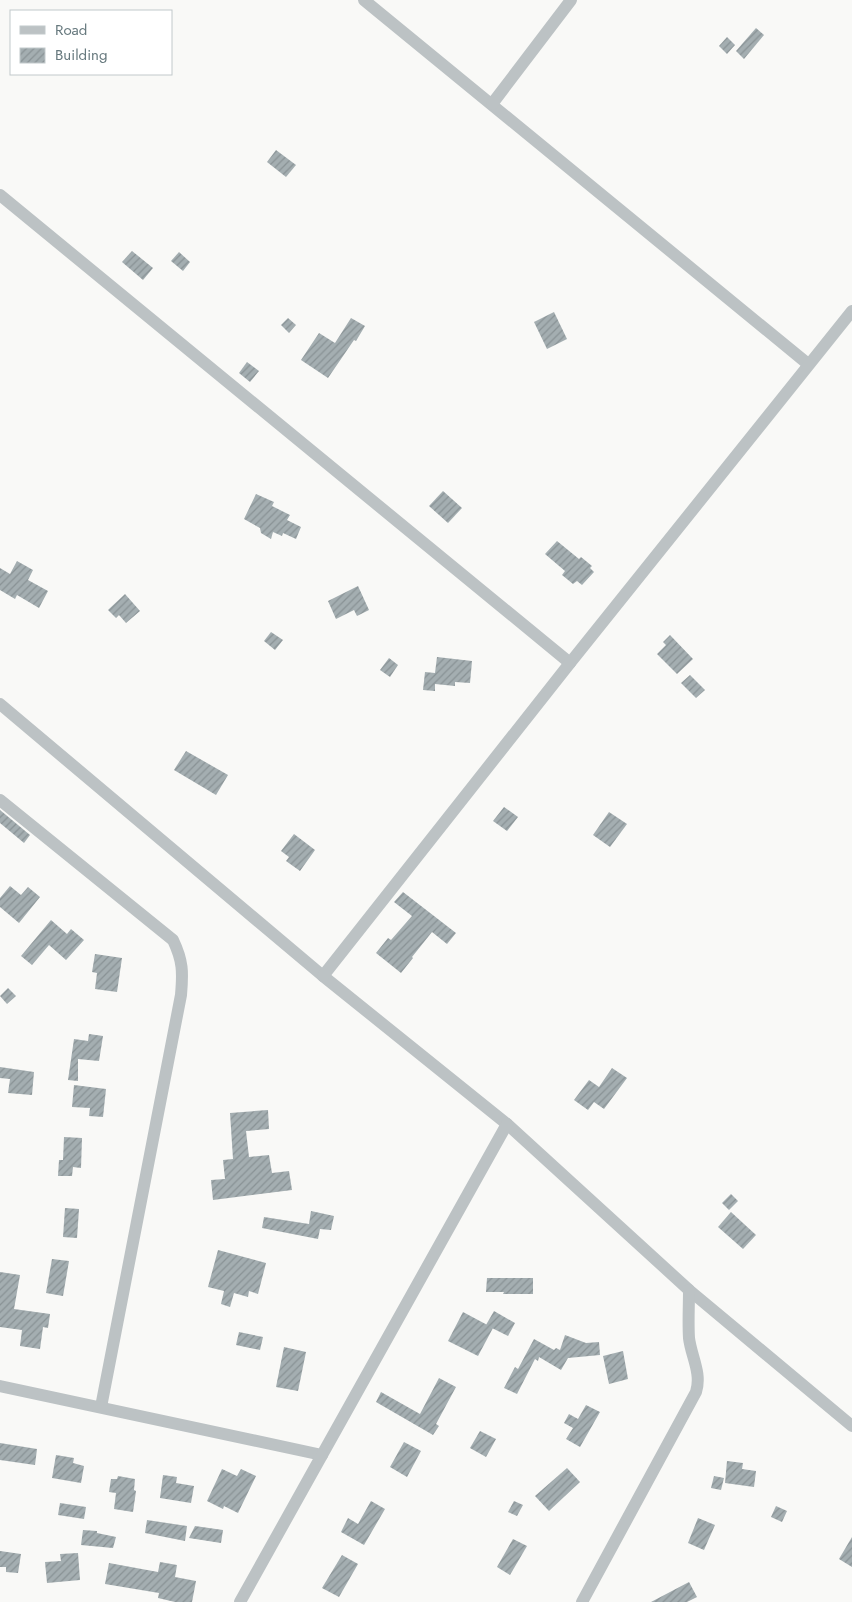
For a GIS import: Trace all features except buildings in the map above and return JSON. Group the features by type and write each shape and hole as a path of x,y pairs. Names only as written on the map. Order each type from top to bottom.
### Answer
{"street":[{"path":"364,0 808,364"},
{"path":"492,104 572,0"},
{"path":"0,195 570,663"},
{"path":"323,976 570,663 852,311"},
{"path":"0,704 323,976 507,1124 689,1290 852,1426"},
{"path":"0,800 173,940 180,956 183,973 181,995 101,1407"},
{"path":"240,1602 507,1124"},
{"path":"582,1602 696,1392 698,1385 696,1362 689,1340 689,1290"},
{"path":"0,1386 322,1455"}]}
